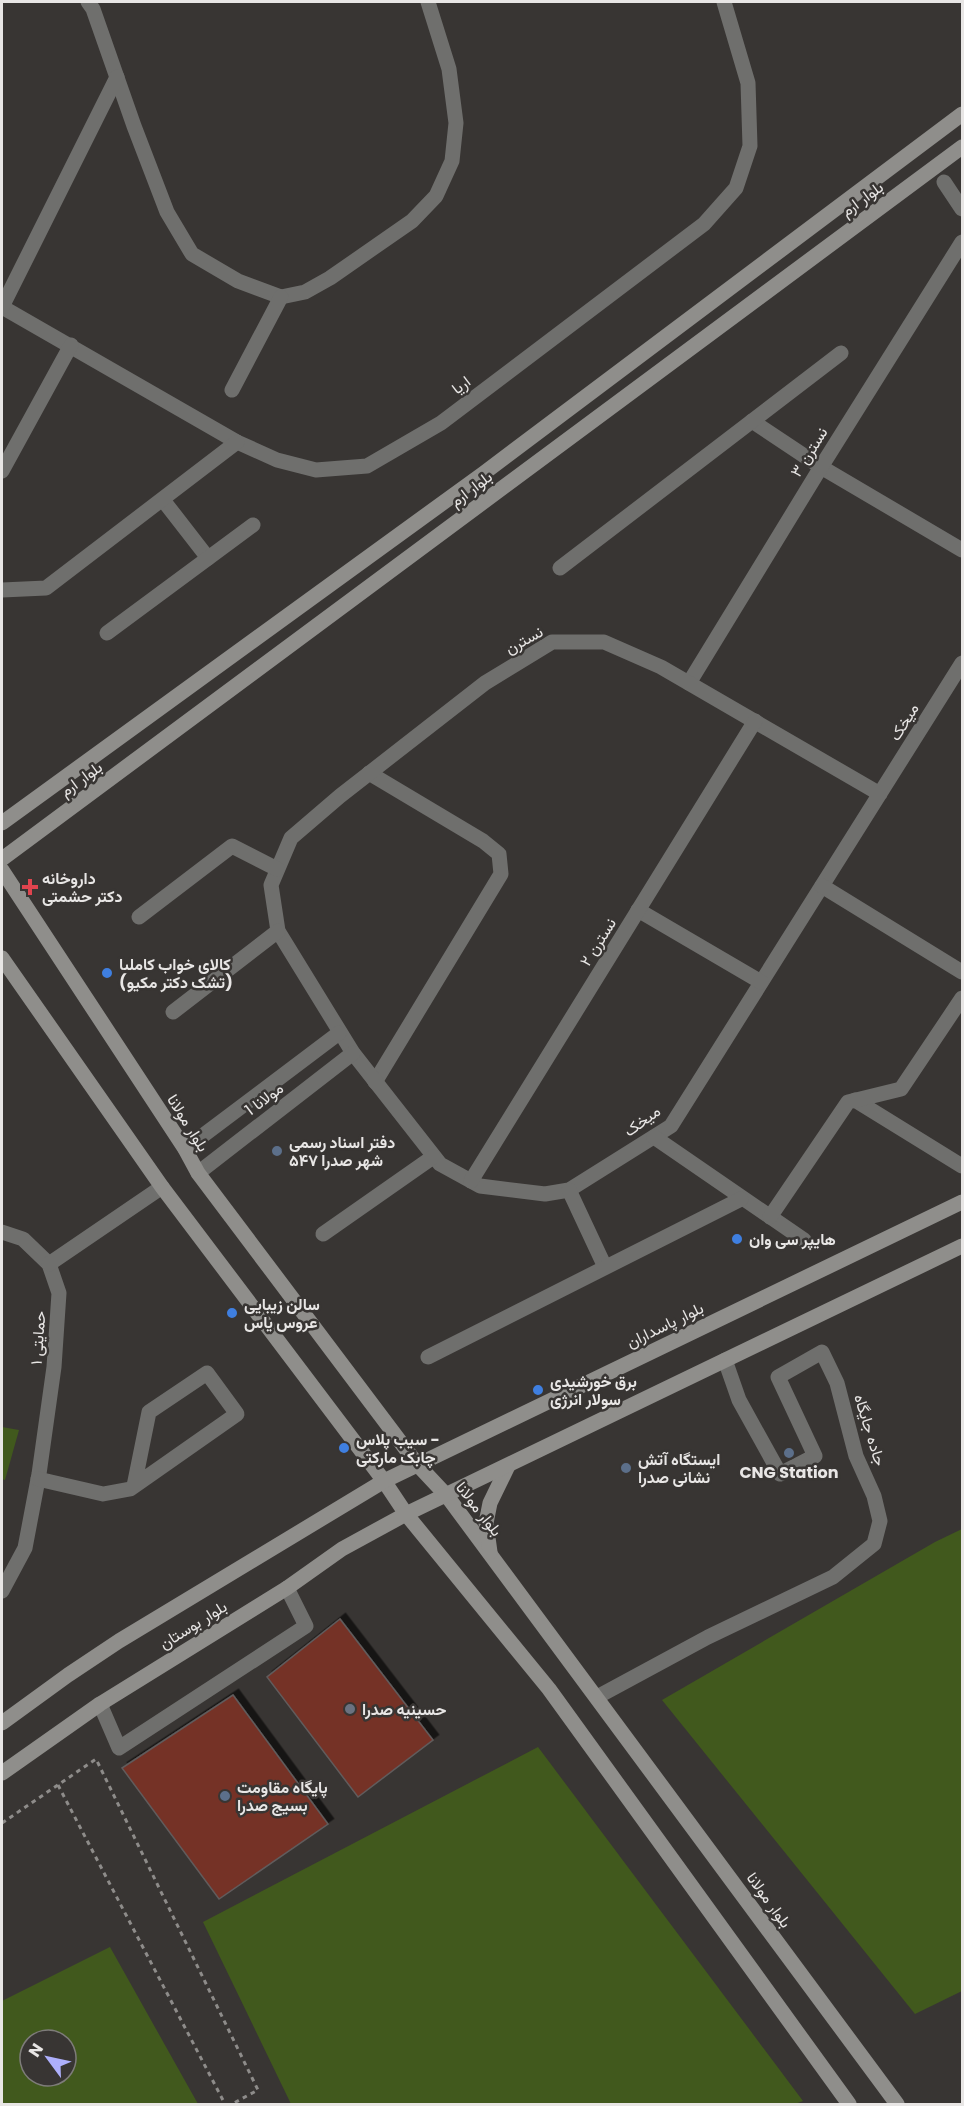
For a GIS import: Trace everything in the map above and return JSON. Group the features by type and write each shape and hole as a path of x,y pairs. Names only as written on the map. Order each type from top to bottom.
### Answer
{"main road":[{"name":"بلوار ارم","path":"2,823 474,480 963,114"},
{"name":"بلوار ارم","path":"2,859 963,147"},
{"name":"بلوار مولانا","path":"2,870 185,1149 198,1173 417,1464 447,1496 897,2104"},
{"path":"2,958 162,1187 384,1481 406,1514 549,1689 849,2104"},
{"name":"بلوار پاسداران","path":"384,1481 963,1202"},
{"path":"406,1514 963,1246"},
{"path":"491,1555 486,1523 493,1495 508,1466"},
{"name":"بلوار بوستان","path":"2,1723 119,1641 384,1481"},
{"name":"بلوار بوستان","path":"2,1773 100,1704 342,1550 406,1514"}],"street":[{"path":"88,2 93,9 167,212 192,254 238,281 281,297 305,292 330,278 412,221 436,196 452,161 456,123 449,69 428,2"},
{"name":"اریا","path":"2,307 237,442 277,460 316,470 367,466 441,423 704,224 736,188 750,146 748,83 724,2"},
{"path":"2,307 117,77"},
{"path":"944,183 963,208"},
{"name":"نسترن ۳","path":"689,683 821,467 963,242"},
{"path":"232,390 281,297"},
{"path":"2,471 71,345"},
{"path":"560,568 841,353"},
{"path":"752,421 821,467 963,550"},
{"path":"2,590 46,588 237,442"},
{"path":"163,500 208,558"},
{"path":"107,633 253,525"},
{"name":"نسترن","path":"271,885 291,838 369,773 485,683 552,642 604,642 661,667 880,794"},
{"name":"میخک","path":"271,885 278,931 339,1033 440,1164 480,1186 545,1194 569,1190 671,1126 880,794 957,686 963,663"},
{"name":"نسترن ۲","path":"471,1181 755,721"},
{"path":"369,773 483,841 499,854 501,874 375,1082"},
{"path":"140,916 232,846 277,869"},
{"path":"822,886 963,972"},
{"path":"638,910 761,982"},
{"path":"173,1012 278,931"},
{"path":"770,1217 848,1102 901,1089 963,998"},
{"name":"مولانا 1","path":"185,1149 339,1033"},
{"name":"مولانا 1","path":"198,1173 353,1053"},
{"path":"855,1100 963,1166"},
{"path":"654,1137 741,1199 804,1239"},
{"path":"323,1234 434,1157"},
{"path":"49,1264 162,1187"},
{"path":"569,1190 605,1267"},
{"path":"428,1357 741,1199"},
{"name":"حمایتی ۱","path":"2,1232 24,1239 49,1264 59,1293 54,1367 39,1477 25,1548 2,1591"},
{"name":"جاده جایگاه","path":"597,1697 708,1637 833,1577 874,1544 880,1521 876,1504 856,1456 837,1383 822,1352 778,1377 815,1456 780,1474 739,1400 725,1360"},
{"path":"39,1477 103,1494 130,1489 237,1414 207,1373 149,1412 134,1486"},
{"path":"100,1704 119,1748 306,1626 287,1587"}],"path":[{"path":"2,1823 96,1759 258,2090 232,2104"},
{"path":"57,1785 225,2104"}],"green space":[{"path":"2,1427 19,1430 5,1480 2,1479"},
{"path":"962,1529 962,1991 915,2014 662,1700 935,1542"},
{"path":"538,1747 803,2101 795,2104 291,2104 203,1922"},
{"path":"110,1947 198,2104 2,2104 2,2001"}],"building":[{"name":"حسینیه صدرا","path":"340,1619 433,1740 358,1797 267,1677"},
{"name":"پایگاه مقاومت بسیج صدرا","path":"233,1695 328,1824 219,1899 122,1768"}],"place":[{"name":"داروخانه دکتر حشمتی","path":"30,887"},
{"name":"کالای خواب کاملیا (تشک دکتر مکیو)","path":"107,973"},
{"name":"دفتر اسناد رسمی ۵۴۷ شهر صدرا","path":"277,1151"},
{"name":"هایپر سی وان","path":"737,1239"},
{"name":"سالن زیبایی عروس یاس","path":"232,1313"},
{"name":"برق خورشیدی سولار انرژی","path":"538,1390"},
{"name":"سیب پلاس - چابک مارکتی","path":"344,1448"},
{"name":"CNG Station","path":"789,1453"},
{"name":"ایستگاه آتش نشانی صدرا","path":"626,1468"},
{"name":"حسینیه صدرا","path":"350,1709"},
{"name":"پایگاه مقاومت بسیج صدرا","path":"225,1796"}]}
